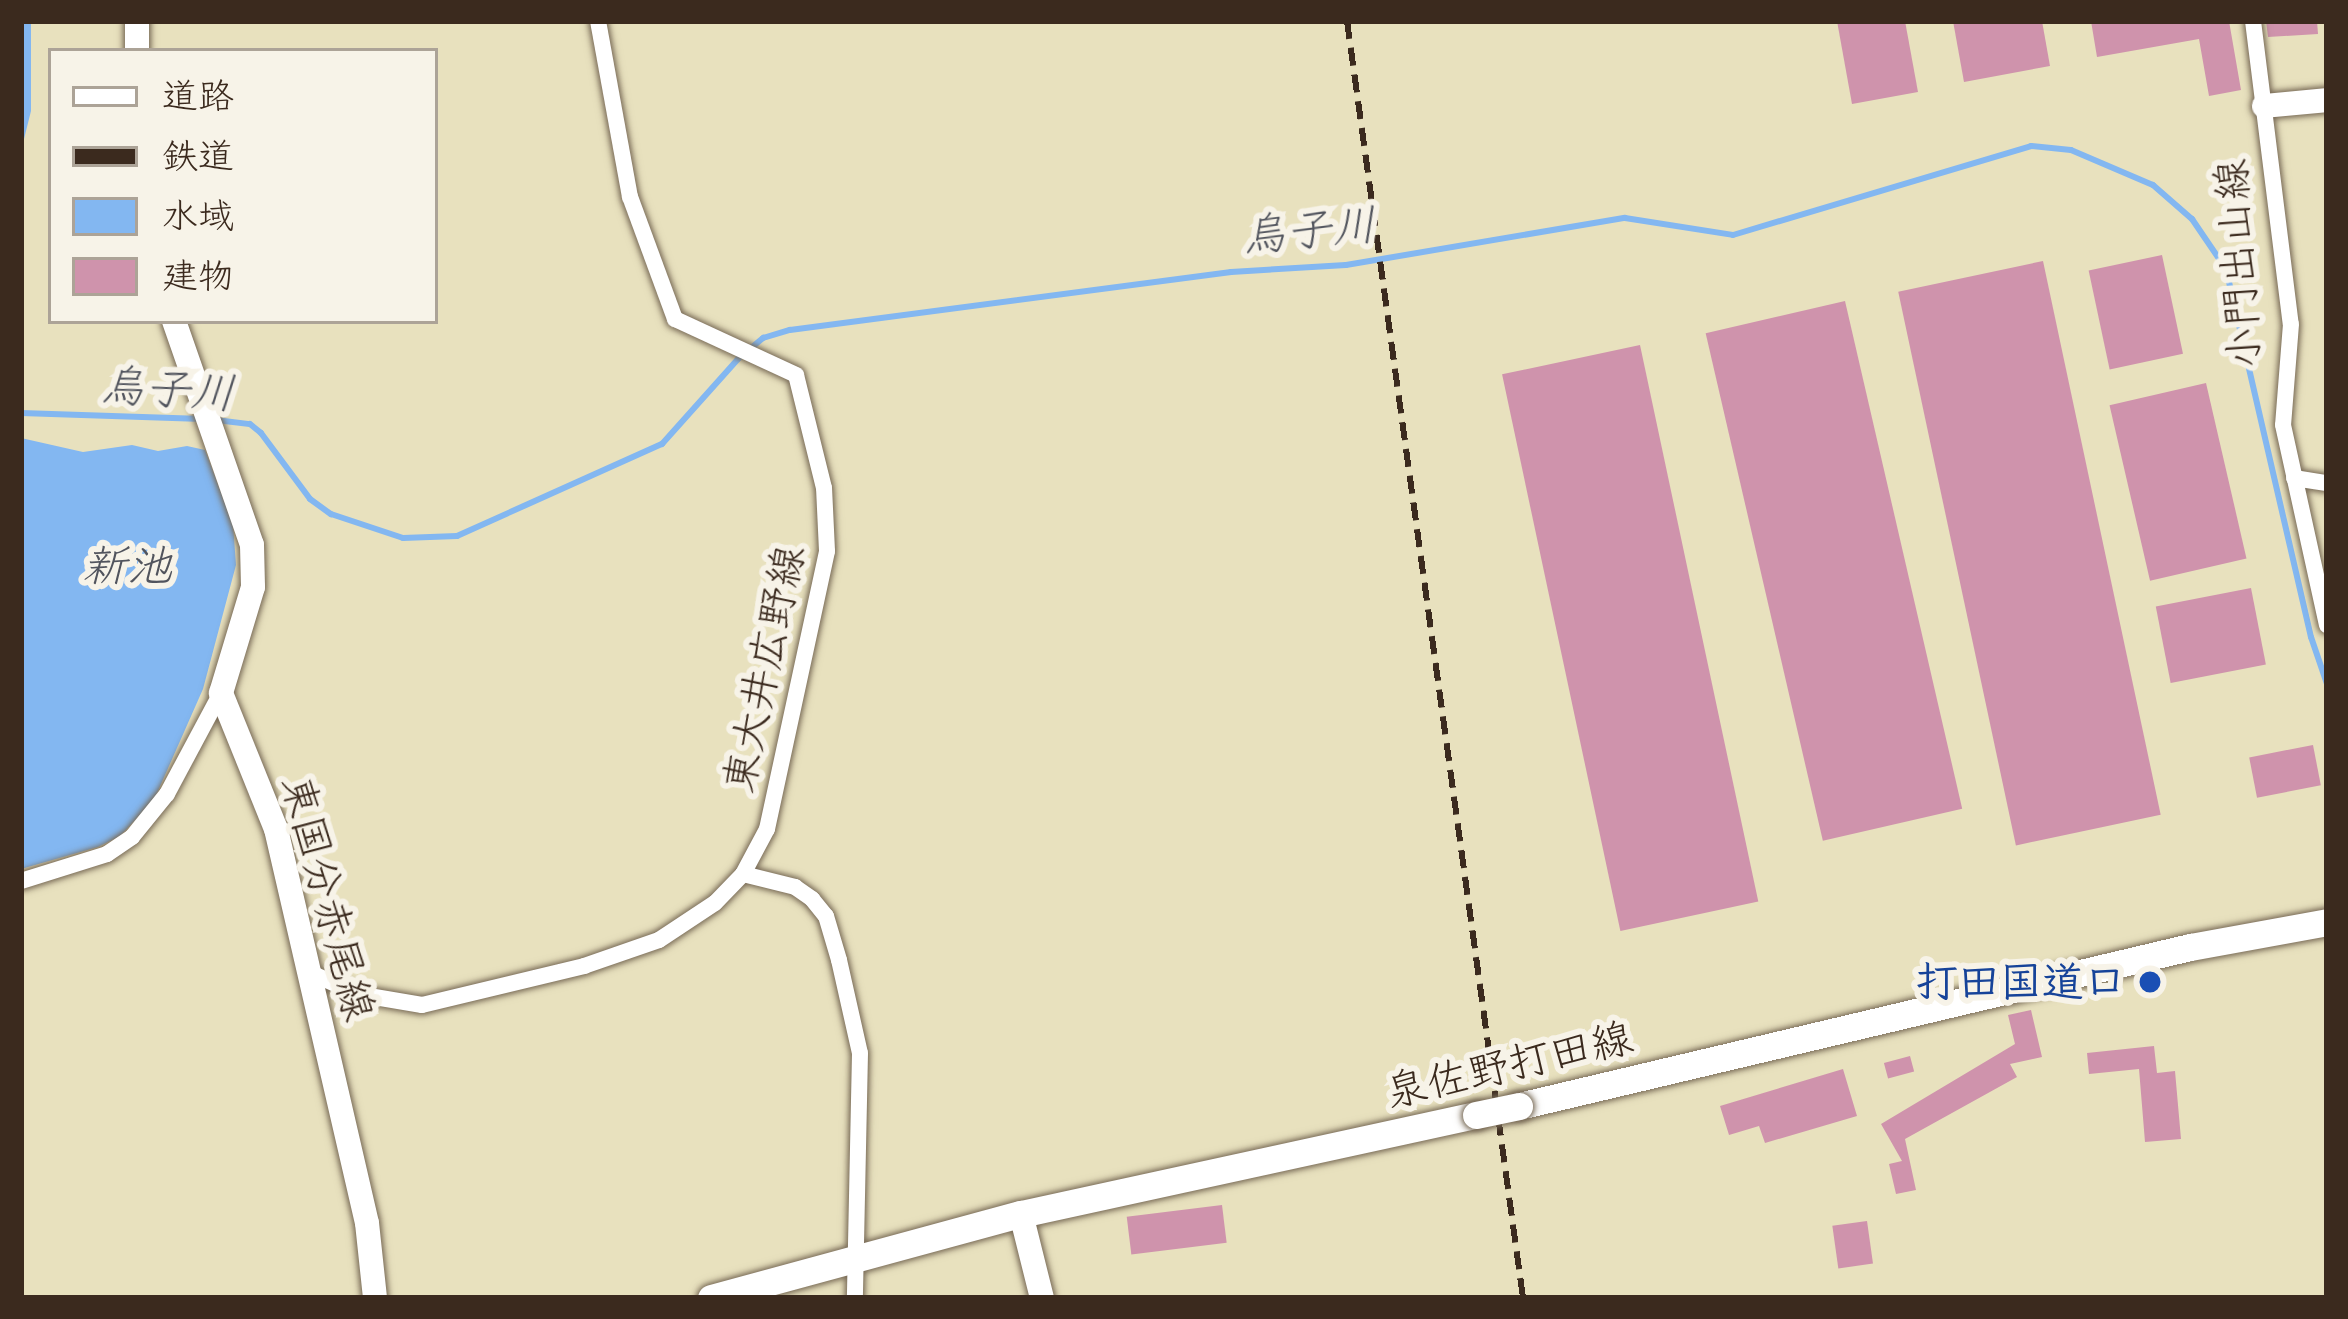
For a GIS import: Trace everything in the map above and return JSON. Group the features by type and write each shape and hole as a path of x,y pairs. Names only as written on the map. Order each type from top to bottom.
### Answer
{"main road":[{"name":"泉佐野打田線","path":"711,1298 1021,1214 1519,1106 2190,947 2327,922"}],"street":[{"name":"東大井広野線","path":"309,972 356,994 422,1006 584,966 659,940 715,903 743,874 767,829 830,517 796,374 675,319 630,197 598,21"},
{"path":"2253,21 2264,106"},
{"name":"小門出山線","path":"2327,100 2264,106 2291,324 2283,425 2327,625"},
{"path":"21,881 107,854 132,837 167,794 221,693 253,587 253,545 175,324"},
{"path":"2294,478 2327,483"},
{"name":"東国分赤尾線","path":"221,693 276,829 367,1223 375,1298"},
{"path":"743,874 796,887 812,899 826,916 839,960 860,1053 855,1298"},
{"path":"1021,1214 1042,1298"}],"water":[{"path":"21,21 31,21 31,111 21,151"},
{"name":"新池","path":"21,438 83,452 132,445 158,451 187,446 205,450 233,524 236,565 203,689 154,800 120,836 21,869"}],"building":[{"path":"1837,21 1905,21 1918,92 1852,104"},
{"path":"1953,21 2042,21 2050,66 1964,82"},
{"path":"2091,21 2229,21 2241,90 2209,96 2199,39 2097,57"},
{"path":"2266,21 2317,21 2318,34 2268,37"},
{"path":"2162,255 2183,354 2110,369 2089,271"},
{"path":"2043,261 2161,815 2016,845 1898,292"},
{"path":"1845,301 1962,809 1823,841 1706,333"},
{"path":"1640,345 1758,902 1620,931 1502,374"},
{"path":"2206,383 2246,558 2150,581 2110,405"},
{"path":"2251,588 2266,665 2171,683 2156,607"},
{"path":"2313,745 2321,785 2257,798 2249,757"},
{"path":"2031,1010 2042,1057 2010,1064 2017,1077 1905,1139 1916,1190 1896,1194 1889,1164 1902,1161 1881,1124 2015,1044 2008,1015"},
{"path":"2154,1046 2157,1073 2175,1071 2181,1139 2145,1142 2139,1069 2089,1074 2087,1053"},
{"path":"1910,1056 1914,1071 1888,1078 1884,1063"},
{"path":"1843,1069 1857,1116 1765,1143 1759,1126 1729,1135 1720,1106"},
{"path":"1222,1205 1227,1243 1131,1254 1127,1217"},
{"path":"1867,1221 1873,1264 1838,1268 1832,1226"}],"waterway":[{"name":"烏子川","path":"216,420 250,424 310,499 331,514 403,538 457,536 662,444 738,359 763,338 790,330 1231,272 1346,265 1625,218 1733,235 2031,146 2071,150 2153,185 2192,219 2226,269 2311,637 2327,684"},
{"name":"烏子川","path":"21,413 203,419"}],"railway":[{"path":"1347,21 1523,1298"}],"place":[{"name":"打田国道口","path":"2150,982"}]}
